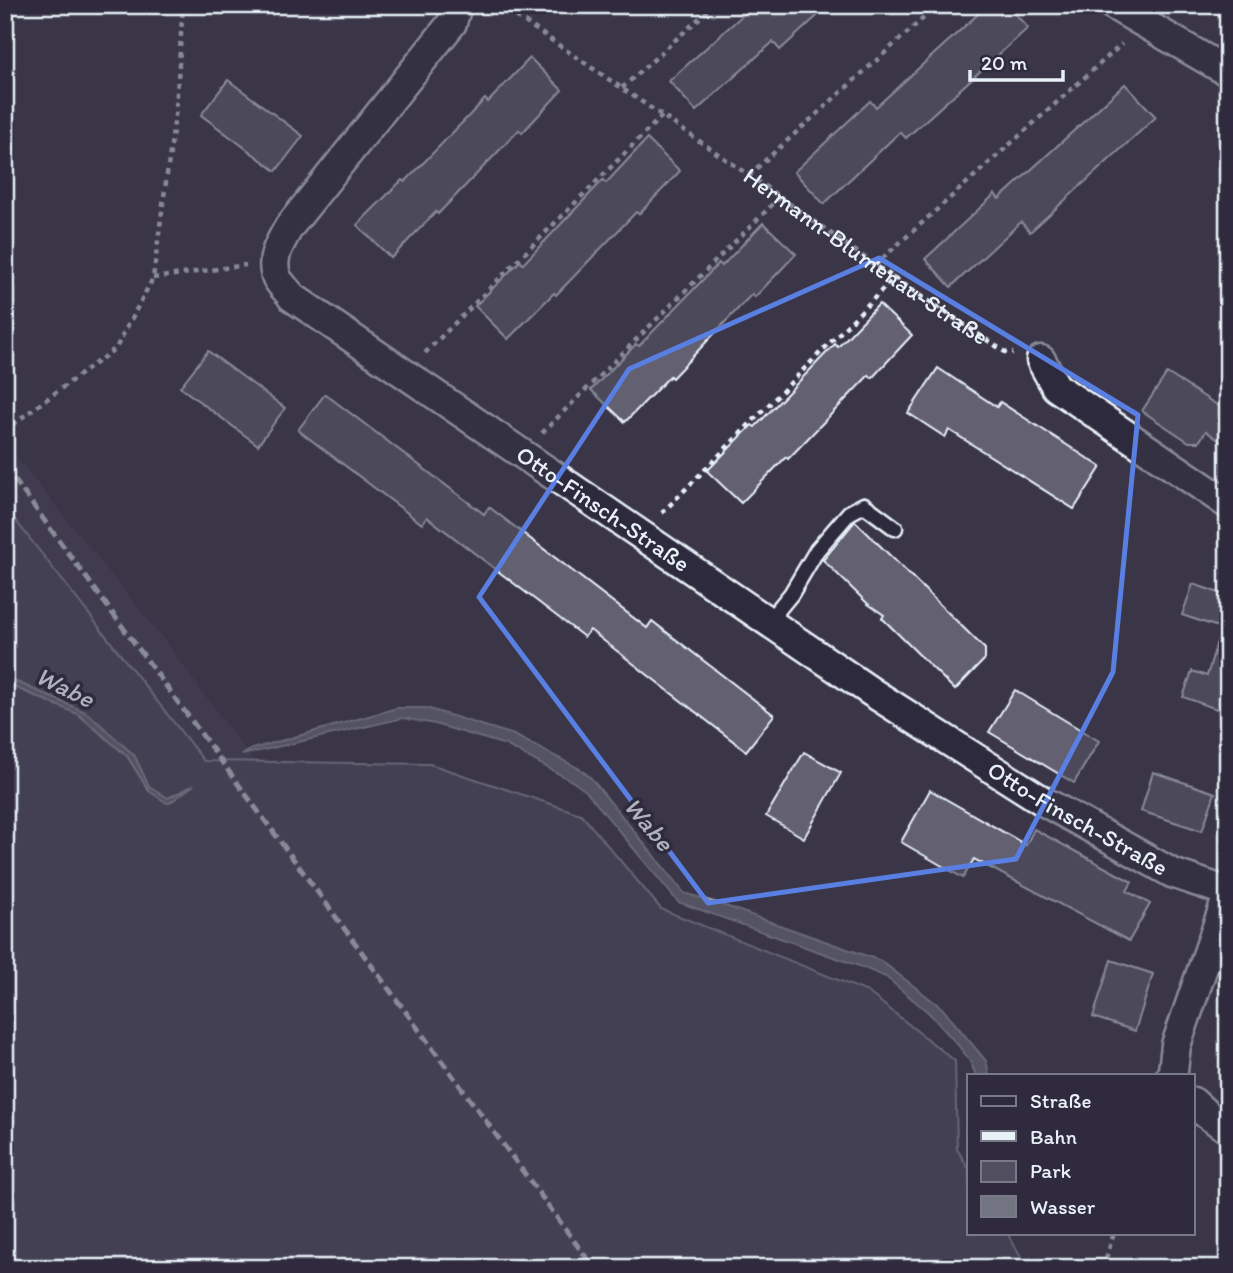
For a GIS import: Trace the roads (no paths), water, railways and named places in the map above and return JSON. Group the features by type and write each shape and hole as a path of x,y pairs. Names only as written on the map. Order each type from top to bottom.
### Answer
{"street":[{"name":"Otto-Finsch-Straße","path":"457,5 452,23 289,227 275,253 274,262 277,278 292,296 873,693 1043,801 1171,873 1228,893"},
{"path":"1113,5 1228,72"},
{"path":"1041,360 1056,387 1228,504"},
{"path":"1173,1074 1176,1045 1228,893"},
{"path":"1194,1103 1228,1129"}],"lane":[{"path":"768,622 791,594 817,550 849,513 864,505 895,528"}],"water":[{"path":"5,677 92,717 134,755 149,786 168,798 194,785 167,803 149,791 127,756 78,714 5,683"},
{"path":"397,708 426,708 514,735 580,769 590,777 684,893 881,961 942,1008 986,1061 989,1074 976,1074 958,1045 929,1013 886,977 678,902 586,791 506,745 435,724 403,718 242,755 252,749"}],"railway":[{"path":"5,467 594,1268"}],"water label":[{"name":"Wabe","path":"65,687"},
{"name":"Wabe","path":"649,824"}]}
